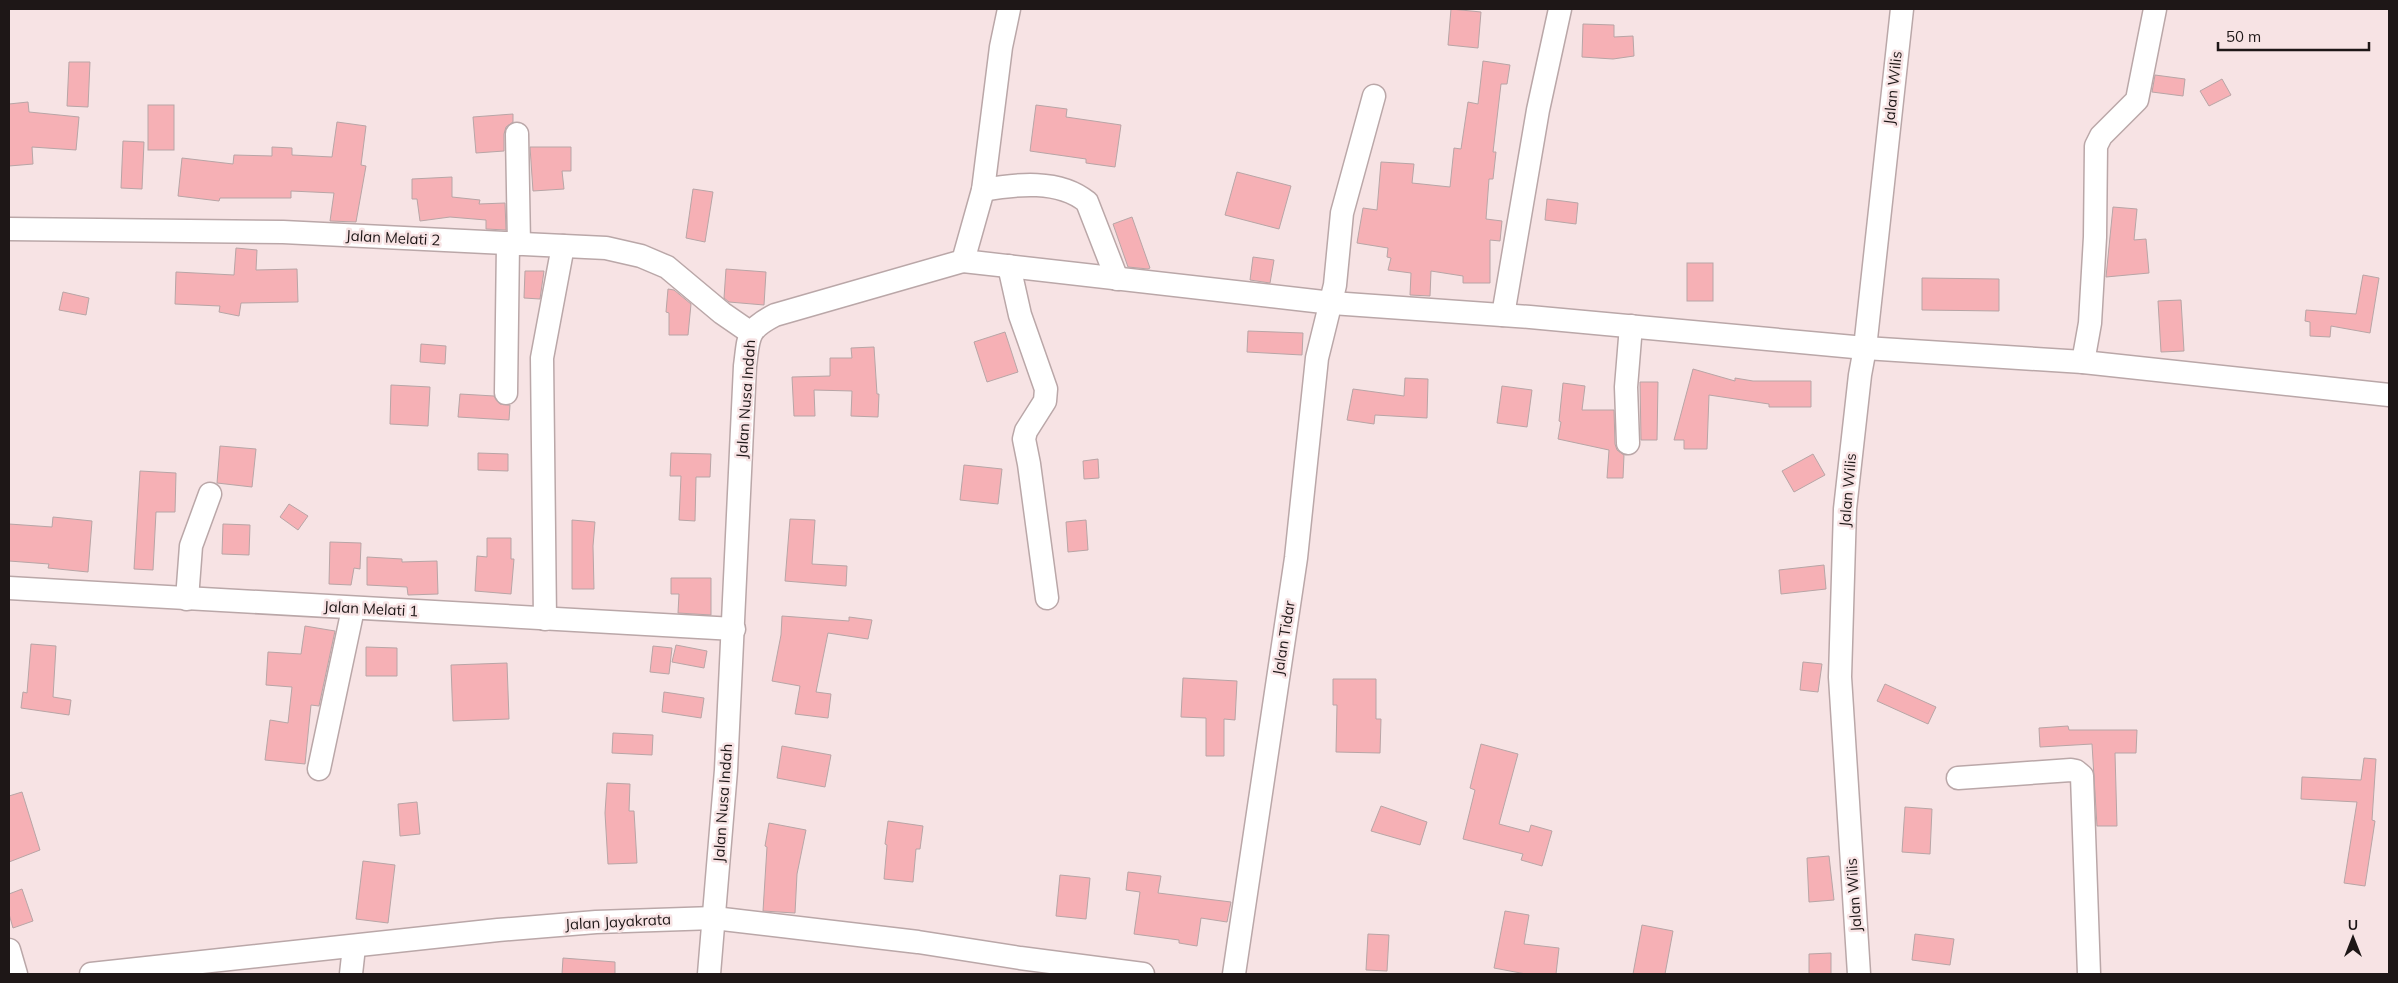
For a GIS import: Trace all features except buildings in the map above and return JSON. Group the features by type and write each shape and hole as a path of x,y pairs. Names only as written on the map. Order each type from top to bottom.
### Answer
{"street":[{"path":"1009,9 1001,47 983,190 963,261 1332,303 1503,315 1866,348 2083,362 2389,395"},
{"path":"1503,315 1538,110 1560,9"},
{"name":"Jalan Wilis","path":"1859,974 1840,677 1845,509 1860,375 1866,348 1902,9"},
{"path":"2083,362 2090,313 2095,237 2096,146 2101,136 2137,100 2155,9"},
{"name":"Jalan Tidar","path":"1234,974 1296,558 1317,358 1332,303 1342,213 1374,96"},
{"path":"506,393 514,244 517,134"},
{"path":"983,190 1008,185 1041,185 1079,194 1087,202 1117,279"},
{"name":"Jalan Melati 2","path":"9,229 283,232 606,248 641,256 667,267 722,313 750,333"},
{"path":"545,619 542,358 563,246"},
{"name":"Jalan Nusa Indah","path":"709,974 726,770 746,366 750,333 757,324 775,315 963,261"},
{"path":"1009,266 1020,315 1046,389 1045,401 1026,431 1024,439 1047,598"},
{"path":"1628,443 1626,388 1630,326"},
{"path":"187,599 191,546 210,494"},
{"name":"Jalan Melati 1","path":"9,588 734,629"},
{"path":"319,769 353,608"},
{"path":"1958,778 2071,770 2076,771 2082,776 2088,974"},
{"name":"Jalan Jayakrata","path":"91,974 586,923 714,918 918,942 1098,972 1143,974"},
{"path":"352,974 354,947"},
{"path":"9,950 16,974"}]}
